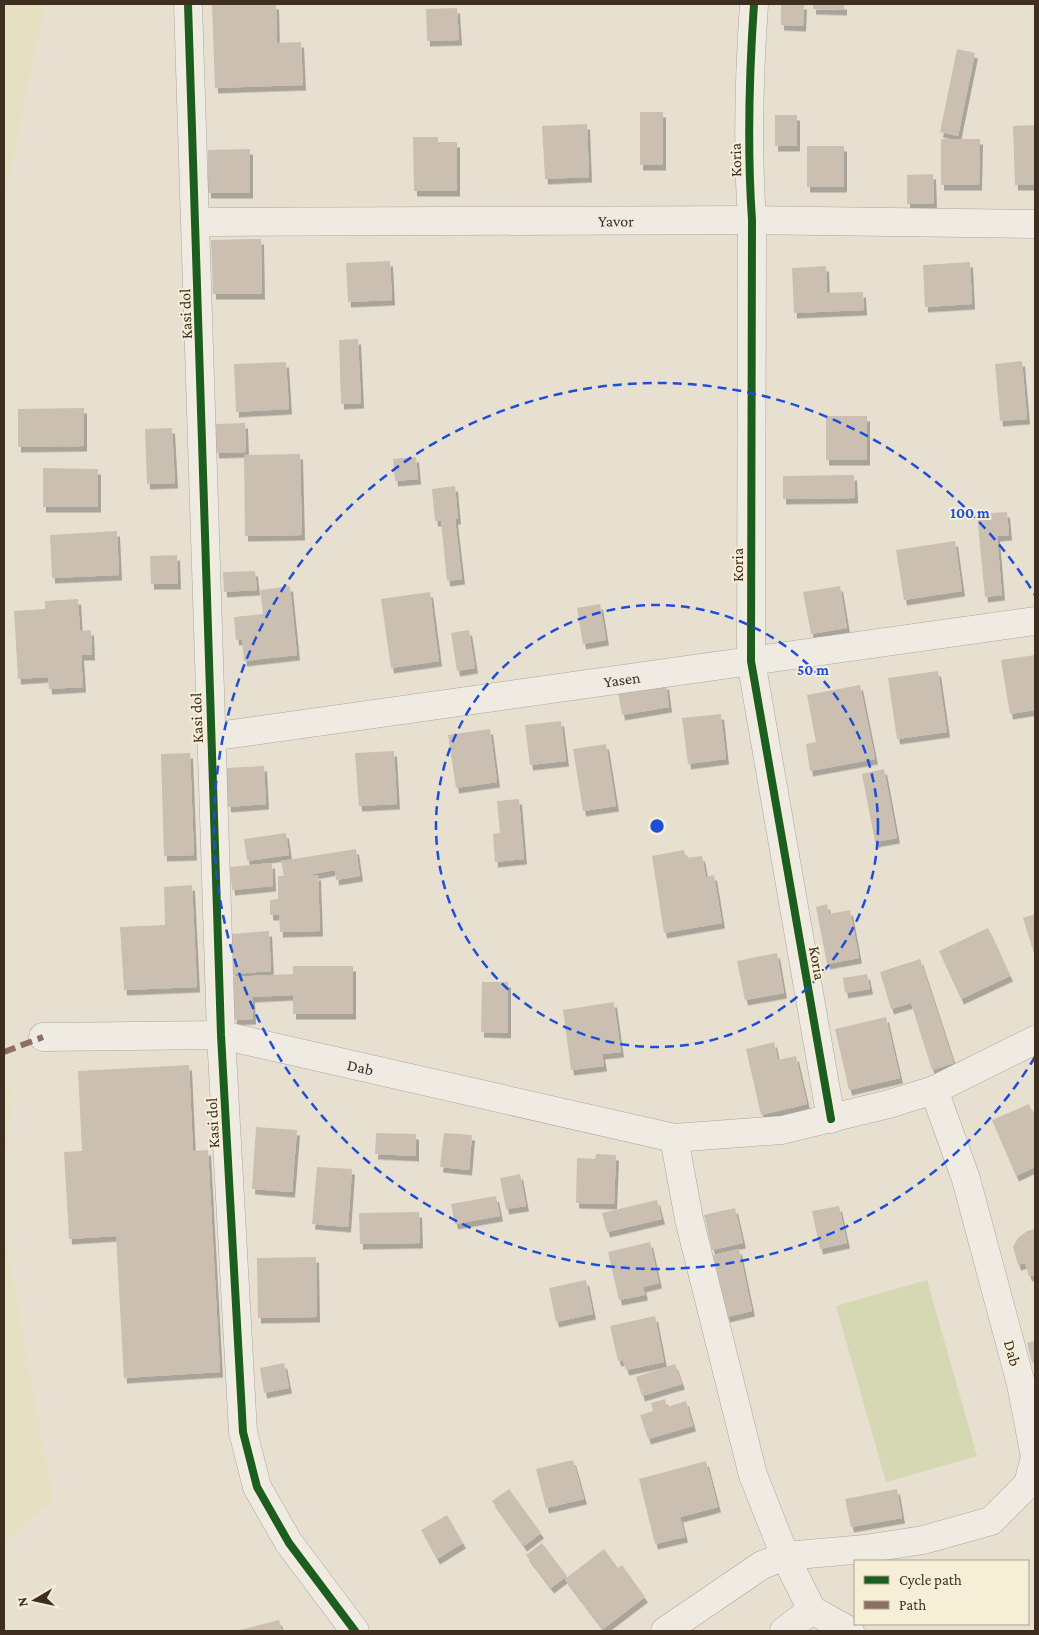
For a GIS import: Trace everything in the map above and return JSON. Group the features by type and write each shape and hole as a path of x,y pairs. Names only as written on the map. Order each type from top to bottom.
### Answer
{"street":[{"name":"Kasi dol","path":"188,4 221,1035 243,1432 258,1487 289,1543 354,1631"},
{"name":"Koria","path":"754,4 748,86 748,170 752,220 750,661 831,1119"},
{"name":"Yavor","path":"196,222 752,220 1035,224"},
{"name":"Yasen","path":"210,737 1035,621"},
{"name":"Dab","path":"43,1038 221,1035 674,1138 782,1130 831,1119 934,1090 1035,1040"},
{"name":"Dab","path":"665,1631 762,1565 785,1556 865,1549 923,1540 991,1521 1028,1484 1035,1458 1022,1384 966,1179 934,1090"},
{"path":"674,1138 689,1219 753,1475 785,1556 812,1610 850,1631"},
{"path":"784,1631 812,1610"}],"shaded area":[{"path":"4,4 45,4 4,205"},
{"path":"14,1087 4,1171 4,1091"},
{"path":"4,1230 53,1501 4,1542"}],"green space":[{"path":"927,1280 977,1456 886,1482 836,1306"}],"building":[{"path":"212,4 276,4 277,43 301,42 303,85 215,88"},
{"path":"781,4 804,4 803,26 781,25"},
{"path":"813,4 844,4 844,10 813,9"},
{"path":"457,8 459,40 427,41 426,9"},
{"path":"957,49 975,53 958,136 940,132"},
{"path":"640,112 663,112 663,165 640,165"},
{"path":"775,115 797,115 797,146 775,146"},
{"path":"587,124 589,177 545,179 542,126"},
{"path":"1035,125 1035,185 1015,185 1013,126"},
{"path":"413,137 438,137 438,142 457,142 457,191 414,191"},
{"path":"941,139 980,139 979,185 941,185"},
{"path":"807,146 844,146 844,187 807,187"},
{"path":"250,149 250,193 208,193 208,150"},
{"path":"933,174 934,203 907,204 907,175"},
{"path":"261,239 262,294 213,294 211,240"},
{"path":"390,261 392,300 348,302 346,263"},
{"path":"970,262 972,304 925,307 923,265"},
{"path":"826,266 827,293 863,292 864,310 794,313 792,268"},
{"path":"358,339 361,403 341,404 339,340"},
{"path":"1022,361 1027,419 1000,421 995,364"},
{"path":"286,362 289,409 236,412 234,364"},
{"path":"84,408 84,446 18,447 18,409"},
{"path":"826,416 867,416 867,460 826,460"},
{"path":"245,423 246,452 216,453 215,424"},
{"path":"172,428 175,483 147,484 145,429"},
{"path":"300,454 302,535 245,536 244,455"},
{"path":"416,457 418,479 395,481 393,459"},
{"path":"43,468 98,469 98,507 43,507"},
{"path":"854,475 855,498 783,499 783,476"},
{"path":"455,486 458,519 455,519 462,579 447,581 441,521 435,521 432,489"},
{"path":"1007,512 1009,535 997,536 1002,595 985,597 977,514"},
{"path":"117,531 119,575 52,578 50,535"},
{"path":"955,541 962,591 904,600 896,550"},
{"path":"177,555 178,584 151,584 150,556"},
{"path":"255,571 257,590 224,592 223,572"},
{"path":"290,586 297,655 244,661 242,640 236,640 234,617 263,614 260,590"},
{"path":"840,586 847,628 811,634 803,592"},
{"path":"430,592 439,661 391,668 381,599"},
{"path":"78,599 80,631 91,630 92,655 81,655 83,687 49,689 48,677 18,679 14,611 45,609 45,601"},
{"path":"600,604 606,640 583,644 577,608"},
{"path":"469,630 475,668 457,671 451,633"},
{"path":"1035,655 1035,710 1010,714 1001,660"},
{"path":"938,671 947,732 897,739 888,678"},
{"path":"666,684 669,707 622,715 618,692"},
{"path":"860,685 875,759 810,771 806,744 816,742 807,695"},
{"path":"721,714 726,759 688,764 682,718"},
{"path":"561,721 566,761 530,765 525,725"},
{"path":"490,729 497,782 456,788 448,735"},
{"path":"606,744 616,806 583,811 573,749"},
{"path":"394,751 397,804 359,806 355,753"},
{"path":"190,753 194,855 164,856 161,754"},
{"path":"264,766 266,804 228,807 226,768"},
{"path":"884,769 897,838 875,842 862,774"},
{"path":"519,799 524,859 495,862 493,834 500,833 497,801"},
{"path":"286,833 289,855 247,861 244,839"},
{"path":"356,849 360,876 336,880 335,870 302,876 318,875 320,931 280,932 279,915 270,915 270,900 278,899 278,876 284,876 281,861"},
{"path":"684,850 686,858 702,856 706,877 714,875 722,923 664,933 652,856"},
{"path":"272,863 273,886 232,890 230,867"},
{"path":"192,885 197,987 124,990 120,927 165,925 164,887"},
{"path":"827,904 829,914 850,910 859,958 827,964 816,907"},
{"path":"1035,914 1035,957 1023,918"},
{"path":"988,928 1010,976 961,999 939,951"},
{"path":"269,931 271,971 232,974 230,934"},
{"path":"777,953 784,993 745,1000 737,961"},
{"path":"920,959 954,1063 932,1070 911,1003 891,1009 880,972"},
{"path":"293,966 353,966 353,1014 293,1014 293,995 252,997 253,1019 234,1020 232,977 293,974"},
{"path":"867,974 870,989 845,993 843,978"},
{"path":"482,982 508,982 508,1033 481,1032"},
{"path":"614,1002 621,1052 602,1054 604,1066 571,1070 563,1010"},
{"path":"886,1017 900,1078 849,1090 835,1029"},
{"path":"774,1042 778,1060 796,1056 807,1104 761,1115 746,1049"},
{"path":"189,1065 193,1151 208,1150 220,1372 124,1378 116,1236 69,1239 64,1152 82,1151 78,1071"},
{"path":"1029,1104 1035,1118 1035,1167 1016,1176 992,1120"},
{"path":"256,1127 297,1130 292,1192 252,1189"},
{"path":"376,1133 416,1134 416,1156 375,1154"},
{"path":"444,1133 472,1135 469,1170 440,1167"},
{"path":"596,1154 616,1155 614,1204 576,1203 577,1158 595,1159"},
{"path":"317,1167 352,1169 348,1227 312,1224"},
{"path":"520,1174 526,1206 506,1209 500,1178"},
{"path":"496,1196 500,1216 455,1224 451,1204"},
{"path":"657,1200 662,1219 607,1232 602,1213"},
{"path":"839,1206 847,1243 820,1249 812,1211"},
{"path":"735,1208 743,1243 712,1250 704,1215"},
{"path":"419,1212 420,1243 360,1244 359,1213"},
{"path":"1035,1229 1035,1275 1029,1276 1025,1263 1018,1265 1013,1247 1018,1238 1027,1231"},
{"path":"650,1242 659,1283 643,1287 645,1295 619,1300 608,1252"},
{"path":"739,1249 752,1311 727,1317 713,1255"},
{"path":"316,1257 317,1317 258,1318 257,1258"},
{"path":"586,1280 593,1314 556,1322 549,1288"},
{"path":"655,1316 664,1362 626,1370 623,1360 618,1361 610,1326"},
{"path":"1035,1341 1035,1362 1032,1363 1027,1343"},
{"path":"284,1363 289,1388 264,1393 260,1368"},
{"path":"675,1364 682,1384 642,1396 636,1377"},
{"path":"665,1399 667,1407 686,1401 693,1426 648,1439 640,1415 653,1411 651,1403"},
{"path":"573,1460 584,1499 546,1508 536,1469"},
{"path":"706,1461 718,1507 680,1517 685,1537 655,1544 639,1479"},
{"path":"509,1489 541,1533 524,1546 492,1501"},
{"path":"897,1489 902,1518 851,1527 845,1499"},
{"path":"447,1515 463,1543 437,1559 421,1530"},
{"path":"542,1543 567,1576 551,1588 526,1555"},
{"path":"604,1549 618,1568 622,1565 645,1597 603,1629 565,1579"},
{"path":"279,1620 282,1631 236,1631"}],"marked path":[{"path":"4,1052 43,1037"}],"cycle path":[{"path":"188,4 221,1035 243,1432 257,1487 289,1543 355,1631"},
{"path":"754,4 749,139 752,220 751,661 831,1119"}]}
